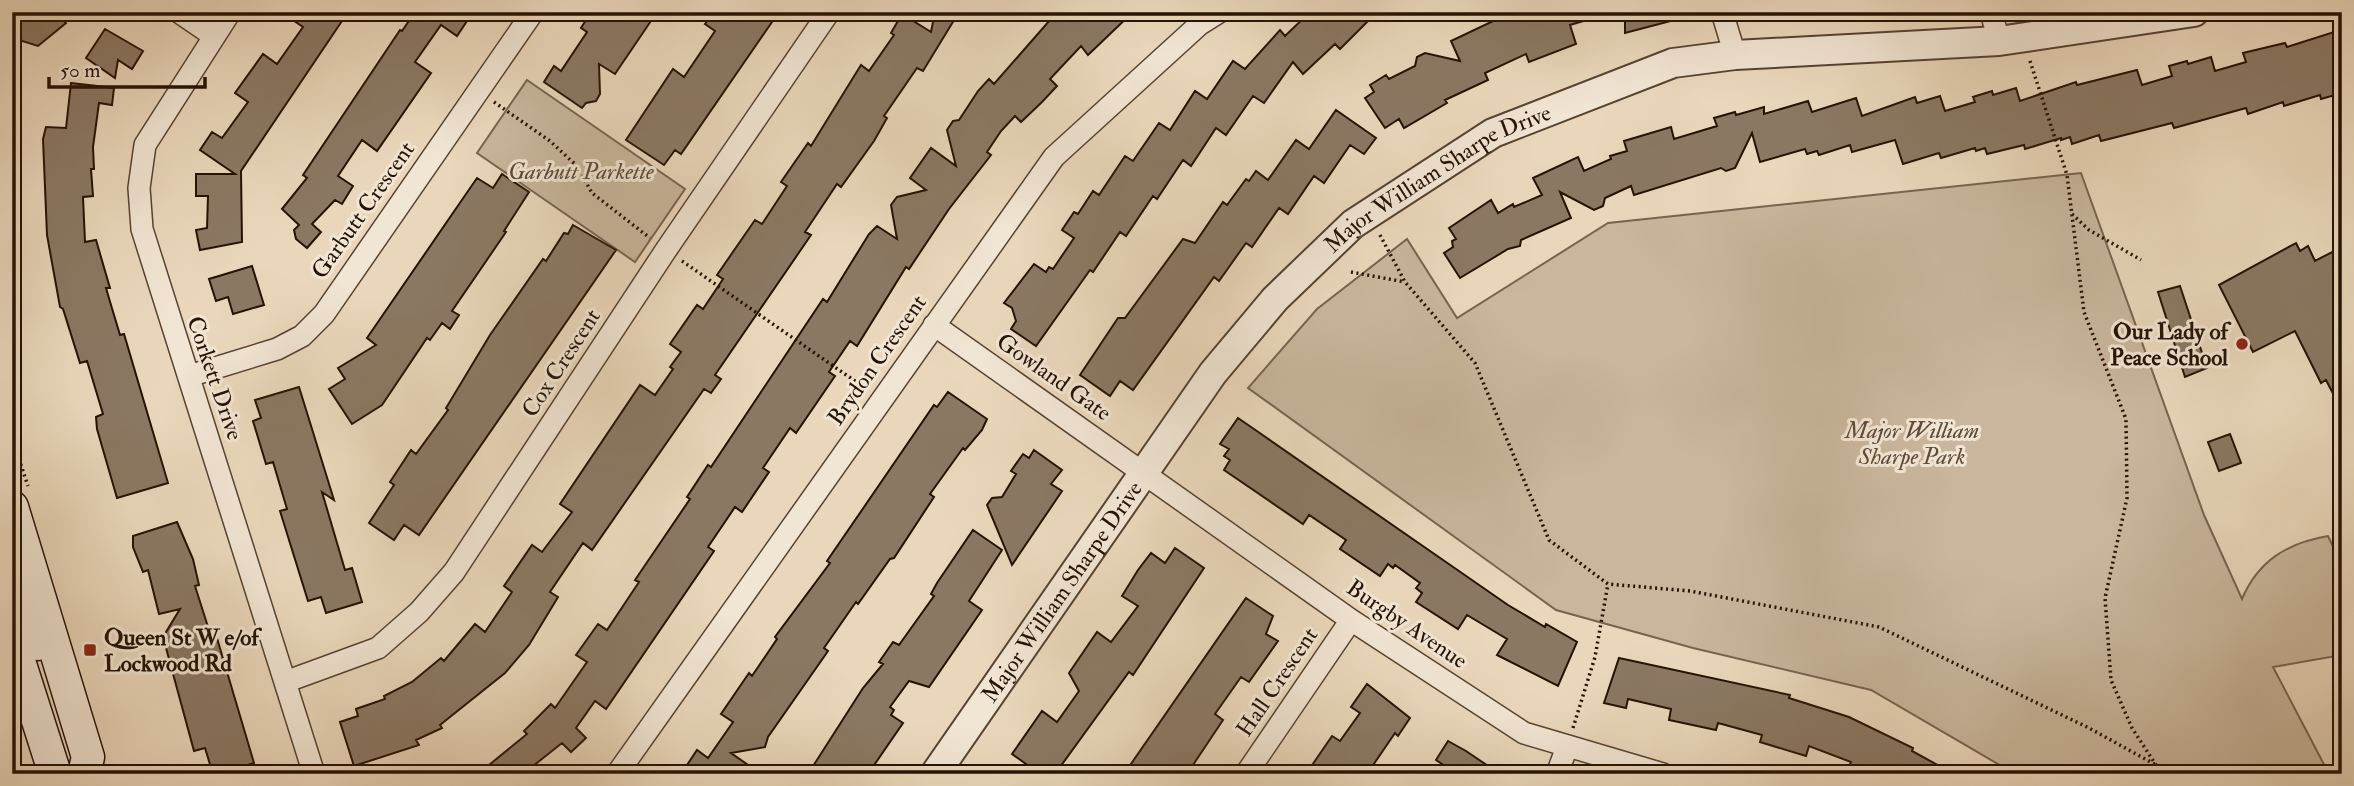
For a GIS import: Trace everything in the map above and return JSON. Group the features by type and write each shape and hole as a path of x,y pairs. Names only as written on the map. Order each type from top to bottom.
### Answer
{"main road":[{"path":"12,507 86,765"},
{"path":"12,604 29,613 70,751 86,765"},
{"path":"12,639 55,774"},
{"path":"12,660 27,708 36,718"}],"street":[{"path":"179,12 214,36"},
{"name":"Corkett Drive","path":"230,12 145,145 139,188 142,229 168,321 189,376 314,774"},
{"name":"Garbutt Crescent","path":"189,376 277,349 302,337 324,314 533,12"},
{"name":"Cox Crescent","path":"285,682 378,648 419,612 454,572 666,250 829,12"},
{"name":"Brydon Crescent","path":"617,774 1054,157 1197,18 1219,12"},
{"path":"1722,12 1735,55"},
{"path":"1991,12 2011,40"},
{"name":"Major William Sharpe Drive","path":"935,774 1213,373 1275,299 1353,224 1493,133 1673,63 1735,55 2011,40 2194,12"},
{"name":"Gowland Gate","path":"934,325 1144,472"},
{"name":"Burgby Avenue","path":"1144,472 1351,620 1524,733 1663,774"},
{"name":"Hall Crescent","path":"1246,774 1351,620"},
{"path":"1557,774 1567,747"}],"path":[{"path":"2011,40 2067,175 2084,312 2126,419 2127,498 2105,598 2111,680 2132,728 2156,765"},
{"path":"2071,212 2089,230 2141,260"},
{"path":"1369,214 1405,282 1475,363 1549,540 1608,584 1690,592 1879,627 2089,729 2156,765 2167,774"},
{"path":"1351,272 1405,282"},
{"path":"1567,747 1595,657 1608,584"}],"green space":[{"name":"Garbutt Parkette","path":"527,80 685,189 635,262 477,153"},
{"name":"Major William Sharpe Park","path":"2081,173 2204,515 2242,599 2265,564 2300,543 2328,536 2342,565 2342,655 2273,667 2329,774 2015,774 1871,690 1693,648 1556,610 1248,388 1317,309 1407,239 1457,318 1608,223"}],"building":[{"path":"23,12 57,12 66,23 38,46 22,41 18,36 18,25 14,20"},
{"path":"281,12 348,12 241,171 242,242 200,250 196,230 207,228 208,196 196,196 196,174 235,174 200,150 212,132 222,138 248,102 235,93 263,54 277,64 303,27"},
{"path":"415,12 461,12 469,18 457,36 441,25 415,62 431,73 377,151 362,140 338,176 353,186 342,204 335,200 312,224 321,232 307,248 296,239 294,230 299,225 282,209 307,178 303,175 400,30 402,31"},
{"path":"591,12 657,12 615,74 599,64 600,94 596,101 586,103 582,108 544,82 554,66 561,71 587,32 581,28"},
{"path":"714,12 758,12 772,22 681,154 675,150 664,165 626,140 673,69 684,77 715,31 705,24"},
{"path":"935,12 959,12 923,71 917,68 884,116 887,118 874,141 841,187 837,184 805,232 811,235 715,375 721,379 711,393 704,389 592,550 583,543 550,592 558,597 529,645 505,673 440,725 442,728 416,740 419,745 354,766 340,722 358,716 356,709 385,699 384,696 412,682 441,658 444,661 475,624 485,632 512,592 504,586 532,545 542,552 572,512 560,504 640,385 655,395 673,369 670,367 681,352 670,344 697,305 703,309 723,279 717,275 755,220 762,224 787,186 781,182 808,143 811,146 861,65 869,71 894,35 891,33 902,14 931,32"},
{"path":"1057,12 1073,12 1081,20 1090,12 1133,12 1088,55 1081,46 1050,79 1057,86 1042,102 1021,122 1015,116 1001,131 987,152 991,155 949,209 909,269 906,267 857,346 850,341 829,372 835,376 796,433 790,428 763,468 769,472 742,512 735,507 708,547 714,551 606,709 595,701 576,728 586,738 571,752 562,743 523,774 478,774 527,734 524,731 551,704 555,708 587,662 576,655 598,624 607,630 639,582 635,580 690,499 687,497 708,465 711,467 823,299 827,302 869,234 877,226 897,239 891,205 897,197 926,190 910,178 931,148 956,166 947,130 953,121 959,120 989,79 994,84"},
{"path":"1310,12 1377,12 1340,49 1335,44 1303,74 1293,62 1264,103 1253,96 1226,135 1216,128 1191,166 1183,160 1157,199 1153,196 1126,236 1120,232 1036,346 1011,329 1016,321 1012,308 1004,303 1034,264 1046,272 1049,267 1053,269 1074,238 1062,230 1074,212 1078,214 1093,191 1099,195 1125,156 1133,161 1159,123 1170,130 1195,91 1207,99 1233,61 1245,69 1280,30 1285,36"},
{"path":"1512,12 1599,12 1600,16 1570,25 1576,44 1529,62 1526,54 1485,73 1488,80 1445,100 1447,103 1404,128 1399,119 1385,128 1365,98 1374,92 1370,85 1386,75 1389,79 1415,66 1417,57 1425,53 1460,61 1451,41"},
{"path":"1625,12 1681,12 1682,18 1625,33"},
{"path":"105,29 143,51 132,69 118,60 115,78 86,58"},
{"path":"2334,32 2335,37 2342,35 2342,93 2321,99 2320,95 2284,106 2283,102 2248,114 2246,108 2174,128 2172,123 2101,141 2099,135 2072,144 2070,137 2061,138 2025,149 2024,145 1987,154 1985,148 1976,151 1975,148 1941,158 1939,153 1903,164 1895,140 1852,152 1850,145 1819,155 1817,151 1807,154 1805,149 1760,162 1752,133 1735,168 1726,171 1721,168 1634,195 1631,186 1605,198 1603,206 1594,210 1560,192 1571,218 1521,240 1520,246 1508,249 1460,278 1444,253 1453,247 1452,241 1456,239 1449,228 1491,200 1498,213 1513,204 1514,207 1542,195 1533,178 1578,157 1584,171 1611,159 1610,156 1627,151 1624,141 1671,127 1674,139 1717,126 1714,118 1735,112 1736,115 1764,107 1764,114 1808,101 1812,112 1856,98 1862,116 1915,97 1917,103 1940,96 1945,111 1975,102 1973,97 1992,91 1993,95 2016,88 2020,101 2076,82 2077,85 2137,70 2142,85 2172,76 2169,66 2187,61 2188,64 2211,57 2215,71 2246,62 2243,53 2285,43 2287,47"},
{"path":"71,83 114,88 112,105 99,103 93,147 94,169 91,169 93,196 83,197 85,242 96,240 110,288 106,288 111,305 120,335 124,334 168,483 117,498 97,429 96,417 103,414 87,361 80,363 63,309 60,307 47,235 43,139 46,127 66,128"},
{"path":"1336,110 1376,138 1364,154 1350,145 1324,183 1314,176 1288,214 1279,208 1252,247 1246,243 1219,281 1214,277 1133,390 1120,381 1110,396 1080,375 1118,318 1125,318 1183,239 1195,243 1223,202 1227,205 1246,179 1249,181 1256,171 1268,180 1296,140 1309,149"},
{"path":"502,174 529,192 504,231 506,232 452,311 459,315 450,329 442,323 430,340 427,338 382,405 352,424 329,389 345,379 338,368 376,345 367,338 477,178 493,188"},
{"path":"573,225 616,250 419,535 404,525 394,540 369,523 394,485 390,482 411,450 416,454 448,410 446,408 490,335 543,259 546,261 564,233 568,234"},
{"path":"2296,243 2300,251 2308,246 2315,261 2336,250 2342,263 2342,411 2326,380 2321,383 2295,331 2253,352 2219,285"},
{"path":"252,266 264,305 233,314 228,297 216,301 209,279"},
{"path":"2180,286 2207,368 2185,377 2158,292"},
{"path":"299,387 334,500 322,492 345,570 352,568 362,602 326,613 321,597 308,601 280,511 287,509 273,462 266,464 253,421 261,418 255,400"},
{"path":"948,392 987,419 982,430 965,450 963,448 930,494 934,497 894,558 890,559 858,604 856,602 824,648 828,651 768,737 765,747 731,753 761,774 681,774 697,750 708,758 733,722 721,714 749,673 752,676 777,639 775,637 830,563 827,561 934,405 937,407"},
{"path":"1238,418 1508,605 1577,642 1558,686 1497,655 1507,639 1467,615 1458,629 1416,602 1422,593 1416,588 1420,583 1395,565 1393,568 1388,564 1380,576 1340,549 1346,540 1309,515 1303,524 1224,470 1230,460 1224,456 1229,449 1220,444"},
{"path":"2230,434 2241,463 2219,471 2208,442"},
{"path":"1034,450 1062,470 1051,484 1062,491 1012,565 987,505 992,498 1002,497 1016,474 1011,471 1023,454 1029,458"},
{"path":"177,522 193,559 199,585 195,586 209,630 214,628 254,763 241,767 243,774 213,774 205,748 194,751 163,637 180,609 159,614 148,570 143,572 133,547 133,536"},
{"path":"973,530 1002,550 969,601 982,610 929,687 909,681 890,707 894,710 891,715 903,723 868,774 808,774 863,688 883,664 879,662 893,642 899,645 934,596 931,594 937,583"},
{"path":"1175,548 1204,568 1133,675 1129,672 1055,774 1018,774 1026,764 1012,754 1042,711 1057,722 1079,691 1069,673 1097,632 1111,642 1138,606 1122,596 1138,570 1151,553 1165,563"},
{"path":"1246,598 1273,616 1266,634 1278,641 1249,682 1241,677 1215,714 1223,720 1187,774 1124,774"},
{"path":"1619,658 1790,695 1789,698 1849,717 1913,748 1912,751 1954,774 1845,774 1851,762 1809,746 1806,756 1760,742 1762,735 1718,723 1716,730 1669,720 1671,709 1628,699 1626,708 1604,703"},
{"path":"1367,684 1410,718 1398,736 1395,733 1367,774 1306,774 1332,736 1340,741 1360,713 1351,707"},
{"path":"1448,741 1500,774 1457,774 1436,760"}],"place":[{"name":"Our Lady of Peace School","path":"2242,344"},
{"name":"Queen St W e/of Lockwood Rd","path":"90,650"}]}
